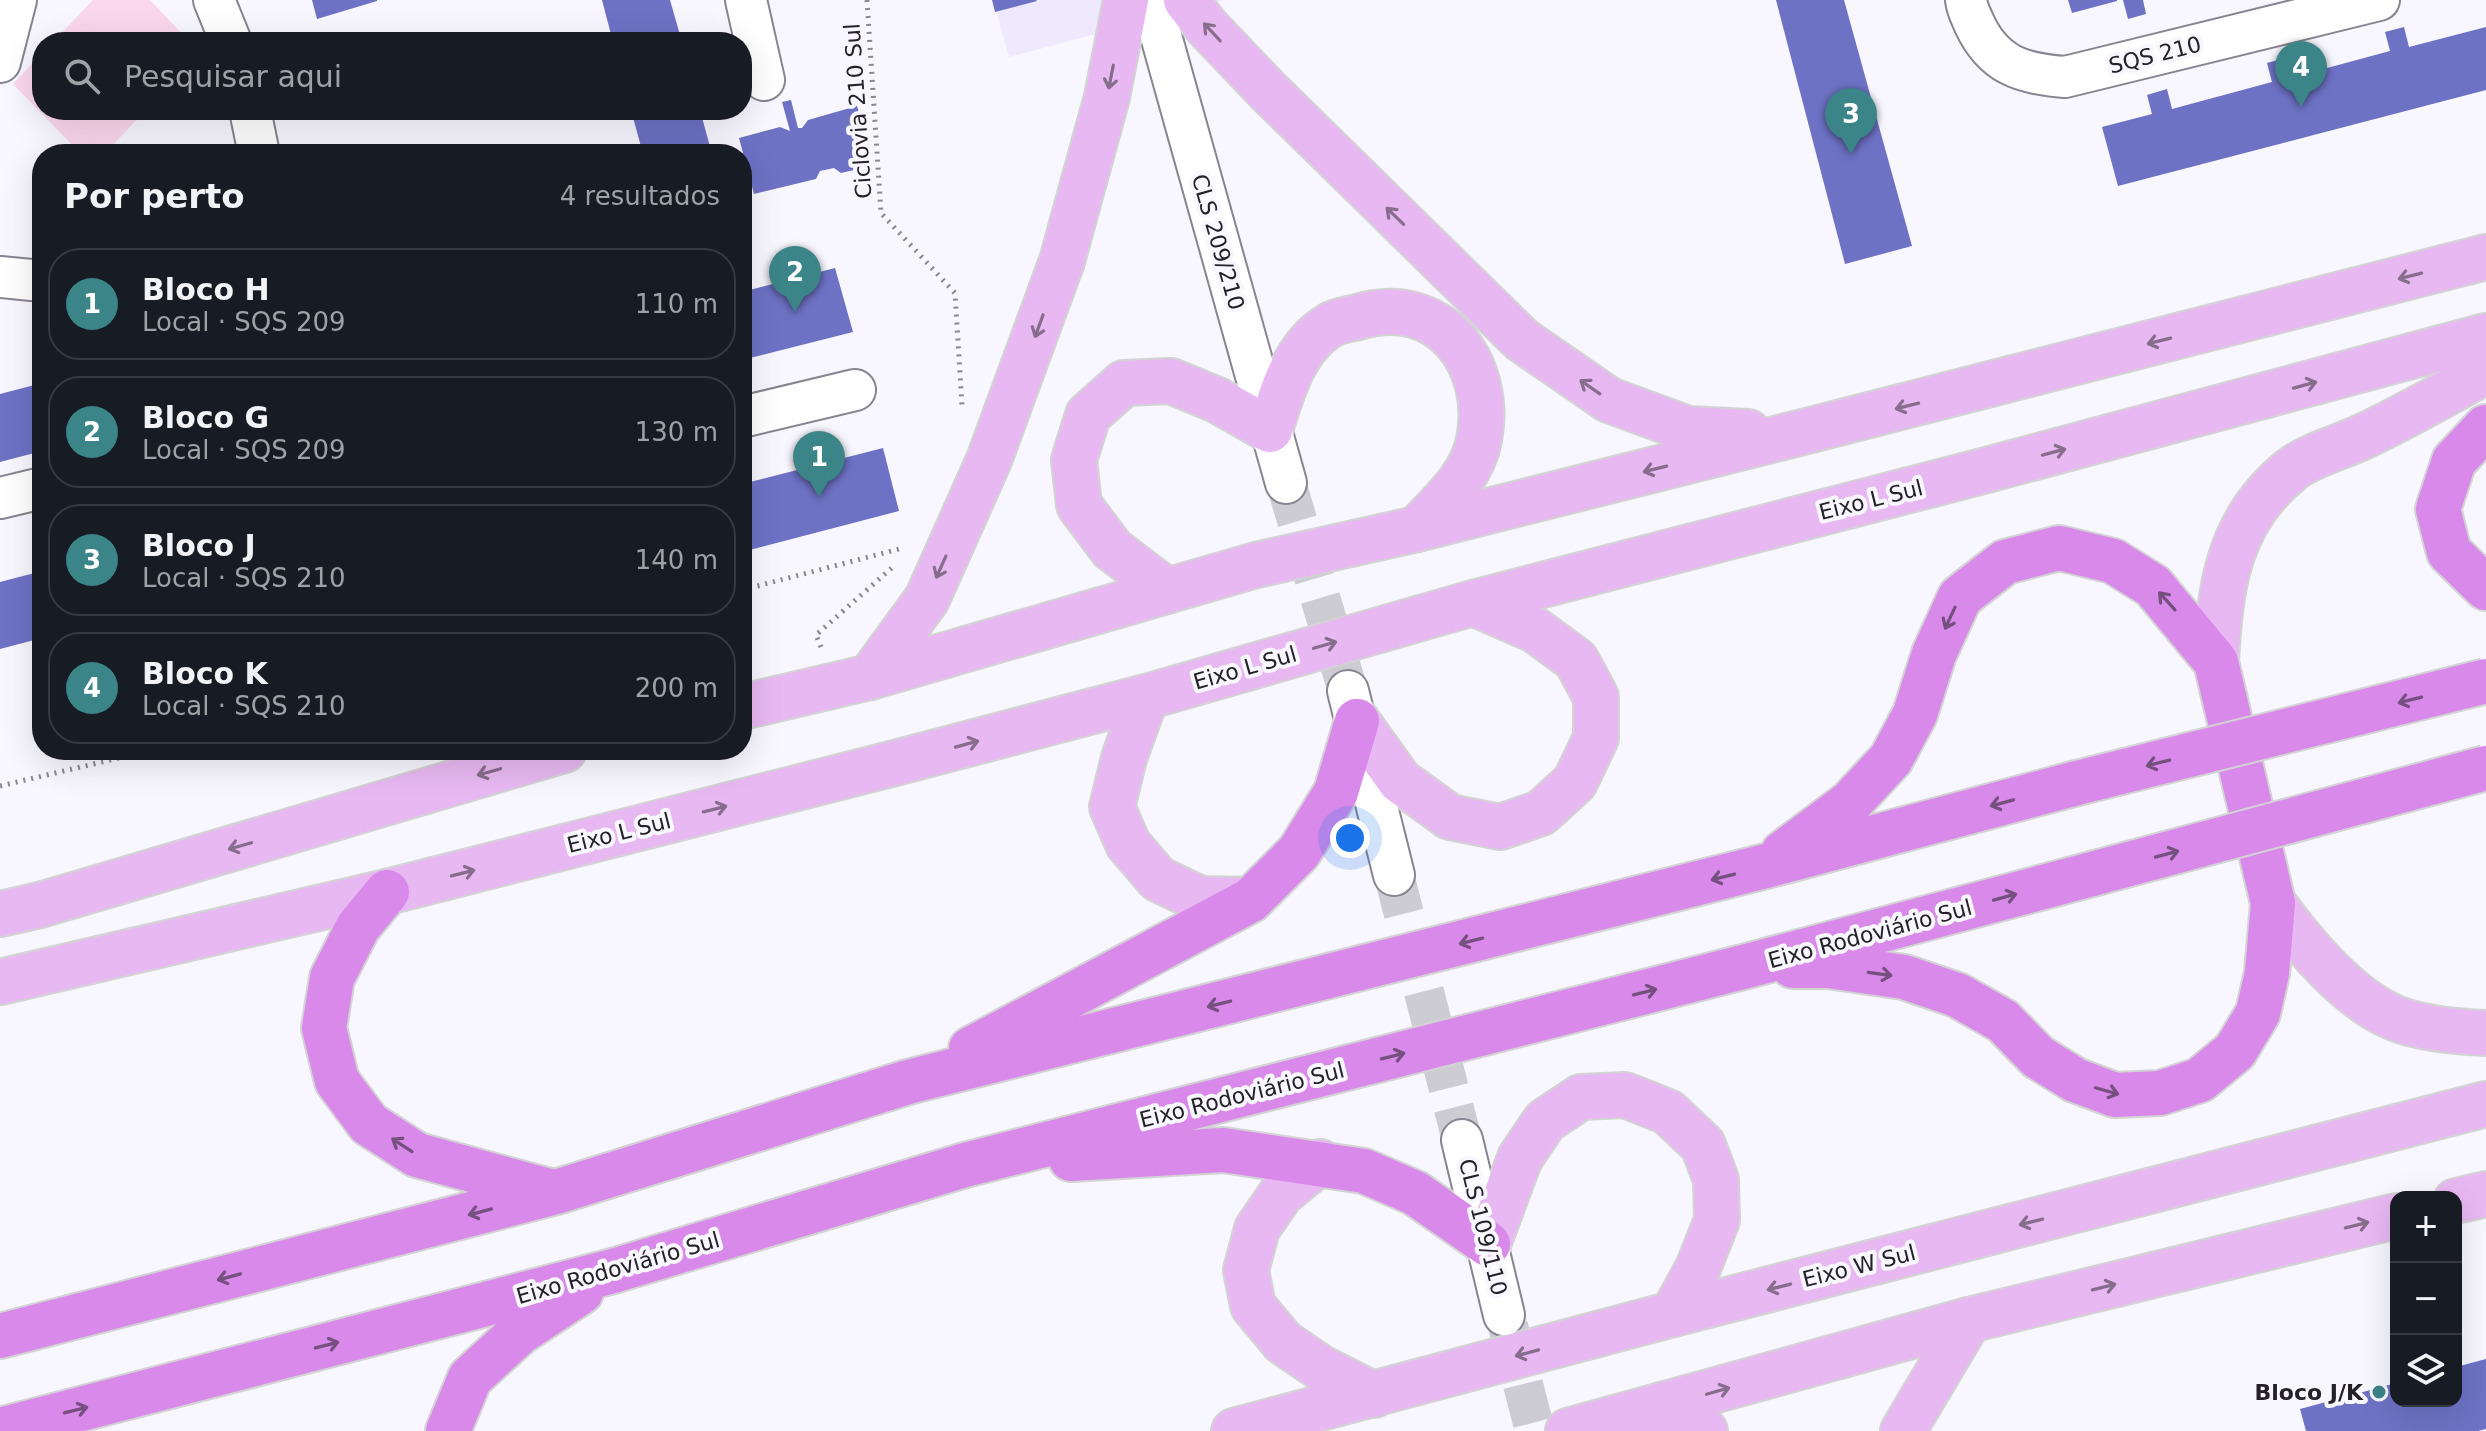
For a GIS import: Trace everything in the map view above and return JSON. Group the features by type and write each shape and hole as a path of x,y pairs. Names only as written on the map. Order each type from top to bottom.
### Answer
{"highway":[{"path":"2486,427 2454,461 2438,509 2449,552 2486,588"},
{"path":"1747,966 1828,966 1904,977 1957,995 2003,1021 2038,1057 2075,1080 2115,1095 2160,1093 2200,1080 2235,1051 2258,1013 2267,973 2273,903 2216,662 2153,586 2113,561 2059,548 2005,562 1960,597 1934,654 1915,714 1891,759 1850,803 1766,866"},
{"path":"0,1336 556,1192 908,1082 2486,681"},
{"path":"908,1082 1251,900 1299,852 1336,792 1352,706"},
{"name":"Eixo Rodoviário Sul","path":"0,1430 613,1271 965,1165 1747,966 2486,768"},
{"path":"387,892 358,927 332,978 324,1028 337,1081 369,1124 417,1155 556,1192"},
{"path":"965,1165 1223,1150 1320,1162 1364,1171 1415,1193 1488,1244"},
{"path":"448,1431 470,1378 519,1333 613,1271"}],"main road":[{"path":"870,677 927,599 989,460 1062,261 1107,97 1126,0"},
{"path":"1186,0 1206,26 1268,91 1522,340 1609,400 1688,429 1799,433"},
{"path":"752,705 870,677 1256,565 1417,529 2486,257"},
{"path":"1167,591 1112,549 1079,505 1074,460 1088,415 1124,383 1171,381 1217,400 1270,430 1283,388 1299,355 1329,326 1372,313 1407,313 1449,331 1473,364 1482,402 1479,442 1460,484 1417,529"},
{"name":"Eixo L Sul","path":"0,982 387,892 1146,697 1473,603 2083,445 2486,336"},
{"path":"2216,662 2219,603 2231,554 2255,507 2292,469 2422,407 2486,371"},
{"path":"1352,706 1400,781 1450,817 1500,827 1541,813 1575,782 1596,738 1596,697 1576,660 1535,630 1473,603"},
{"path":"1146,697 1124,758 1112,807 1128,844 1158,879 1200,899 1251,900"},
{"path":"0,914 40,905 530,760"},
{"path":"2273,903 2320,962 2357,995 2399,1019 2456,1032 2486,1033"},
{"path":"1488,1244 1520,1158 1545,1121 1581,1097 1625,1095 1668,1112 1703,1145 1716,1180 1717,1220 1698,1268 1673,1314"},
{"name":"Eixo W Sul","path":"1234,1431 2486,1104"},
{"path":"1320,1162 1281,1194 1257,1229 1246,1270 1253,1306 1283,1342 1321,1368 1374,1395"},
{"path":"2462,1200 2486,1194"},
{"path":"1568,1431 1969,1320 2390,1217"},
{"path":"1903,1431 1969,1320"},
{"path":"1643,1412 1705,1431"}],"street":[{"path":"0,62 16,0"},
{"path":"214,0 227,32"},
{"path":"746,0 764,80"},
{"name":"CLS 209/210","path":"1151,0 1286,483"},
{"name":"SQS 210","path":"1966,0 1982,40 2006,64 2035,75 2065,77 2379,0"},
{"path":"252,120 257,144"},
{"path":"0,277 32,280"},
{"path":"752,415 855,390"},
{"path":"0,498 32,490"},
{"path":"1352,706 1394,875"},
{"name":"CLS 109/110","path":"1462,1140 1504,1315"}],"path":[{"name":"Ciclovia 210 Sul","path":"867,0 881,213 955,293 963,416"},
{"path":"752,587 904,547"},
{"path":"825,656 816,635 896,564"},
{"path":"0,786 110,760"}],"shaded area":[{"path":"93,0 150,0 180,32 63,32"},
{"path":"993,0 1224,0 1009,57"},
{"path":"32,64 32,104 13,84"},
{"path":"48,120 136,120 114,144 71,144"}],"building":[{"path":"312,0 377,0 377,1 317,19"},
{"path":"602,0 670,0 679,32 610,32"},
{"path":"992,0 1036,0 1037,1 995,12"},
{"path":"1776,0 1844,0 1912,246 1845,264"},
{"path":"2068,0 2117,0 2117,1 2072,13"},
{"path":"2123,0 2143,0 2146,14 2128,19"},
{"path":"2404,27 2409,47 2486,27 2486,90 2118,186 2102,127 2152,114 2147,95 2167,89 2172,109 2272,82 2267,63 2285,58 2290,78 2390,51 2385,32"},
{"path":"791,100 798,128 802,128 808,120 857,106 860,116 850,119 863,168 841,173 834,168 820,171 816,179 754,194 752,144 741,144 739,138 780,127 790,131 782,102"},
{"path":"634,120 703,120 709,144 640,144"},
{"path":"835,268 853,332 752,357 752,289"},
{"path":"32,386 32,454 0,462 0,394"},
{"path":"883,448 899,511 752,549 752,481"},
{"path":"32,574 32,641 0,649 0,582"},
{"name":"Bloco J/K","path":"2486,1359 2486,1429 2306,1431 2300,1409 2390,1385 2390,1407 2462,1407 2462,1365"}],"tunnel":[{"path":"1286,483 1348,691"},
{"path":"1394,875 1462,1140"},
{"path":"1508,1326 1535,1431"}],"place":[{"name":"Bloco K","path":"2301,107"},
{"name":"Bloco J","path":"1851,154"},
{"name":"Bloco G","path":"795,312"},
{"name":"Bloco H","path":"819,497"},
{"name":"Bloco J/K","path":"2379,1392"}]}
